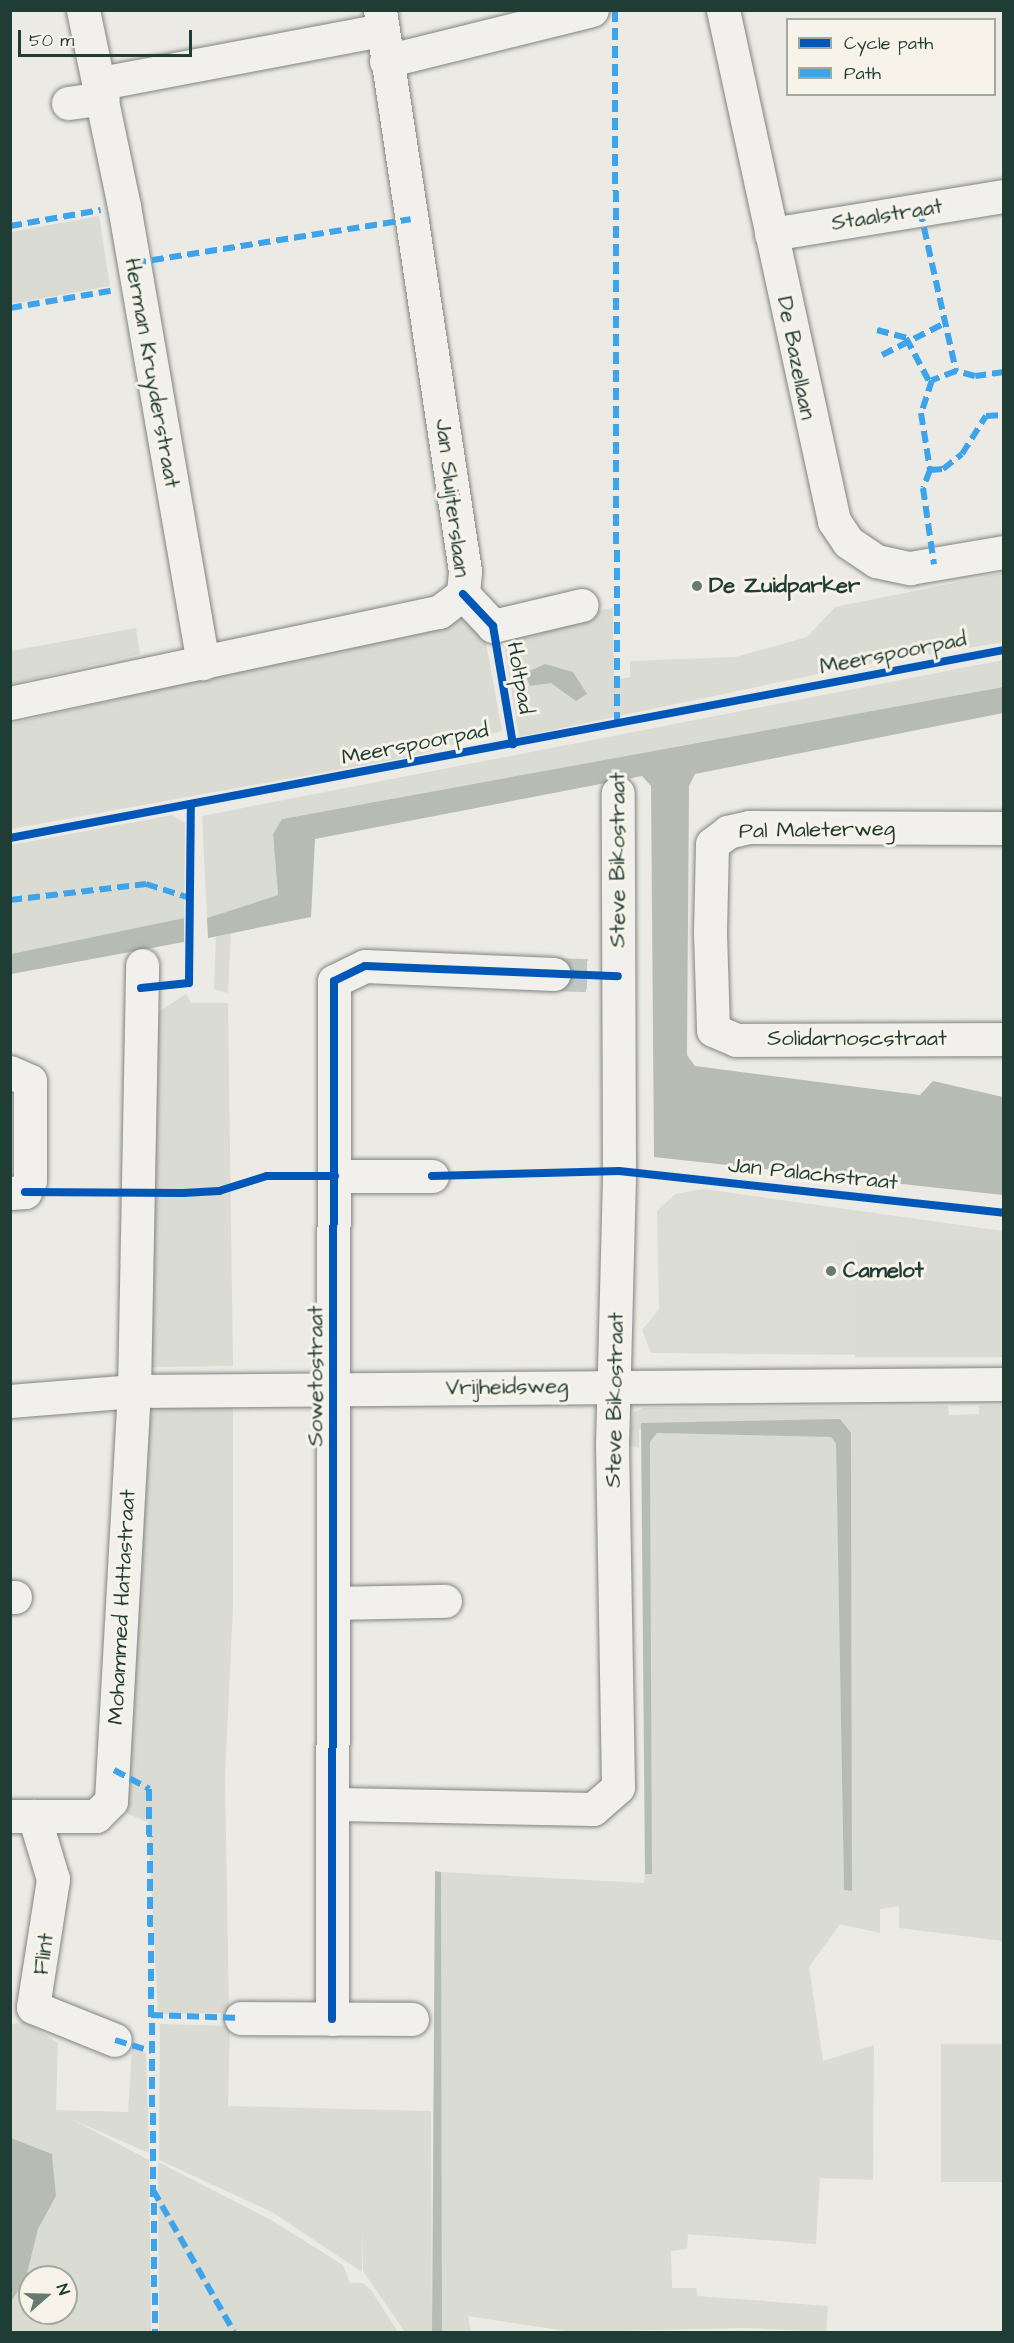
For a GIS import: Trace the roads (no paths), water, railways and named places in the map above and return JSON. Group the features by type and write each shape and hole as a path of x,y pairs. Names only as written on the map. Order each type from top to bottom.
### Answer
{"street":[{"name":"Herman Kruyderstraat","path":"83,10 102,90 202,663"},
{"path":"68,103 102,90 382,34 592,10"},
{"name":"De Bazellaan","path":"723,10 812,439 834,521 848,542 876,561 910,568 1004,552"},
{"name":"Jan Sluijterslaan","path":"10,703 439,612 463,594 465,572 382,34"},
{"name":"Staalstraat","path":"771,234 1004,196"},
{"name":"Holtpad","path":"463,594 493,626 582,605"},
{"name":"Steve Bikostraat","path":"337,1804 593,1809 618,1787 615,1385 604,976 618,794"},
{"name":"Pal Maleterweg","path":"713,1030 712,844 728,832 749,827 1004,828"},
{"name":"Mohammed Hattastraat","path":"22,1816 96,1816 111,1801 134,1392 142,965"},
{"name":"Sowetostraat","path":"332,2019 337,1804 333,1390 334,981 365,966 554,974"},
{"name":"Solidarnoscstraat","path":"713,1030 736,1040 1004,1039"},
{"path":"10,1072 30,1081 30,1180 25,1192 10,1193"},
{"path":"335,1176 432,1176"},
{"name":"Vrijheidsweg","path":"10,1401 134,1392 615,1385 1004,1384"},
{"path":"336,1603 445,1601"},
{"name":"Flint","path":"22,1816 53,1879 22,2009 115,2040"},
{"path":"241,2018 412,2019"}],"tunnel":[{"path":"554,974 591,975"}],"place":[{"name":"De Zuidparker","path":"697,586"},
{"name":"Camelot","path":"831,1271"}]}
